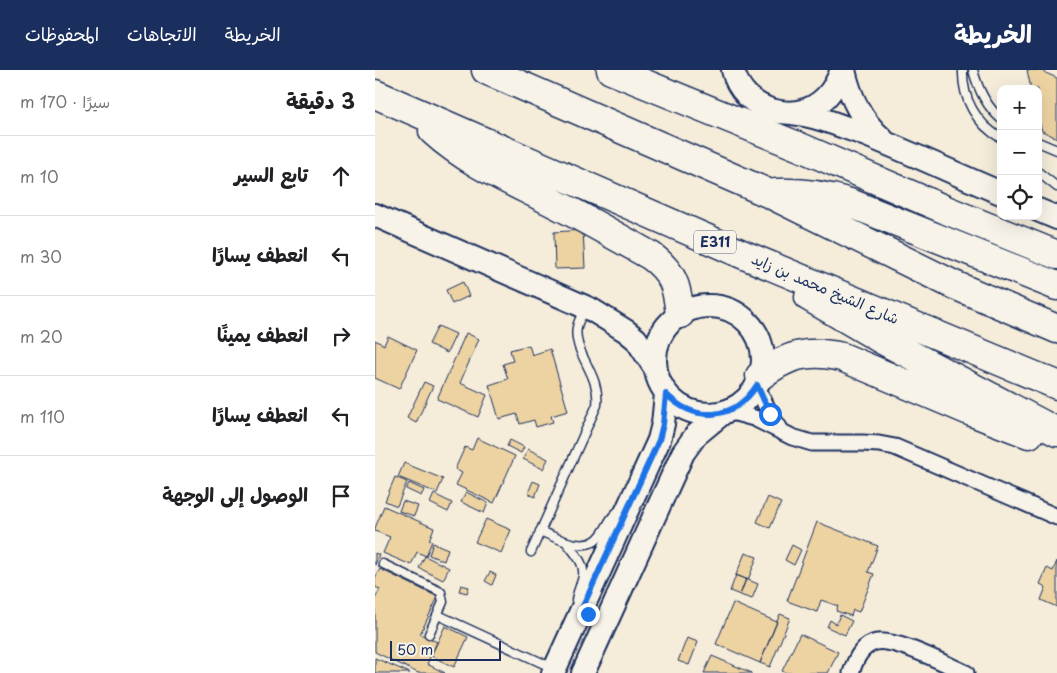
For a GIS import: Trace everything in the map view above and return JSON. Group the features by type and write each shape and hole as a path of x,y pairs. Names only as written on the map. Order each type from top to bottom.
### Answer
{"highway":[{"path":"486,70 770,194 952,284 1057,329"},
{"path":"611,70 1057,255"},
{"name":"شارع الشيخ محمد بن زايد","path":"375,94 742,254 1057,385"},
{"path":"408,108 441,138 477,163 651,256 660,263 674,281 678,294 676,318"},
{"path":"770,194 811,193 850,203 1057,286"},
{"path":"742,254 810,298 879,338 1057,432"},
{"path":"758,381 774,365 790,357 807,353 824,353 842,357 972,412 1057,444"}],"main road":[{"path":"792,113 810,108 825,98 837,84 843,70"},
{"path":"843,70 848,89 857,110 870,128 887,144"},
{"path":"731,73 745,94 758,105 774,112 819,118 887,144 997,191"},
{"path":"1042,212 1057,218"},
{"path":"375,215 589,309 637,325 649,325 676,318 695,308 712,306 727,310 741,318 753,330 760,344 762,360 758,381 745,401 726,412 696,435 683,453 583,673"},
{"path":"589,309 631,334 644,348 666,394 681,406 699,414 726,412"},
{"path":"655,368 656,351 661,334 676,318"},
{"path":"554,671 631,505 661,433 666,394"},
{"path":"581,612 588,614 593,621 583,673"}],"street":[{"path":"758,381 770,414 781,431"},
{"path":"726,412 754,418 792,437 811,443 879,444 895,447 1057,517"},
{"path":"851,673 862,650 873,642 886,640 966,673"}],"lane":[{"path":"963,70 962,80 965,95 972,110 981,123 997,135"},
{"path":"973,70 977,86 985,101 997,114"},
{"path":"1042,144 1057,150"},
{"path":"1042,175 1057,187"},
{"path":"531,552 597,405 598,397 595,381 577,338 578,323 589,309"},
{"path":"540,531 567,543 588,543 596,540 602,534 613,514 631,505"},
{"path":"567,543 580,560 583,568 583,577 576,599 581,612"},
{"path":"383,564 439,589 444,599 429,634"},
{"path":"438,615 554,671"}],"building":[{"path":"1027,70 1039,70 1057,78 1057,138 1042,131 1042,85 1030,85"},
{"path":"583,230 585,268 555,269 554,232"},
{"path":"463,282 469,296 452,304 446,290"},
{"path":"438,326 456,334 447,353 429,344"},
{"path":"466,333 479,339 460,383 487,395 478,417 437,399"},
{"path":"388,336 417,350 399,389 375,378 375,340 384,345"},
{"path":"529,345 532,355 550,349 568,411 551,416 553,422 536,427 534,420 520,424 517,414 499,419 489,385 508,379 503,364 513,361 510,350"},
{"path":"424,382 433,386 416,423 407,418"},
{"path":"477,438 515,456 494,503 456,485 462,473 455,469 465,447 472,450"},
{"path":"510,440 524,447 521,453 507,446"},
{"path":"528,449 548,459 543,469 523,459"},
{"path":"404,463 443,479 437,493 398,477"},
{"path":"395,477 407,482 397,506 385,501"},
{"path":"533,481 540,484 535,497 528,493"},
{"path":"409,483 424,490 421,496 406,489"},
{"path":"466,492 488,503 484,513 461,502"},
{"path":"434,494 452,503 448,512 430,503"},
{"path":"768,497 781,503 770,528 757,522"},
{"path":"403,501 418,506 414,516 399,511"},
{"path":"384,506 434,528 429,540 432,541 426,556 417,552 411,565 383,553 390,537 375,531 375,528"},
{"path":"486,519 511,530 501,553 475,542"},
{"path":"817,522 878,546 868,572 874,574 859,612 853,610 851,616 836,611 838,606 821,600 817,612 787,601"},
{"path":"433,543 448,549 444,561 429,555"},
{"path":"792,545 801,550 794,565 785,560"},
{"path":"375,553 379,555 375,565"},
{"path":"745,553 757,557 748,580 736,575"},
{"path":"425,556 449,568 443,580 419,568"},
{"path":"1057,561 1057,607 1041,600 1046,587 1040,584 1047,568 1053,571"},
{"path":"380,569 438,597 420,634 437,642 427,664 445,673 418,673 375,652 375,599 380,589 375,587 375,578"},
{"path":"490,572 496,575 492,585 485,581"},
{"path":"736,575 746,579 740,595 730,591"},
{"path":"746,579 758,584 752,599 740,595"},
{"path":"461,585 469,587 467,593 459,591"},
{"path":"733,603 777,622 760,663 716,644"},
{"path":"780,614 790,618 770,667 760,663"},
{"path":"840,615 852,621 845,635 827,627 830,620 836,624"},
{"path":"445,626 468,637 454,667 431,656"},
{"path":"800,634 838,652 828,673 786,673 782,671"},
{"path":"687,638 698,642 689,665 678,661"},
{"path":"712,656 752,673 704,673"},
{"path":"375,658 410,673 375,673"}],"route":[{"path":"588,614 580,613 631,505 659,440 663,424 666,394 686,410 699,414 711,414 737,407 745,401 757,385 770,414"}]}
